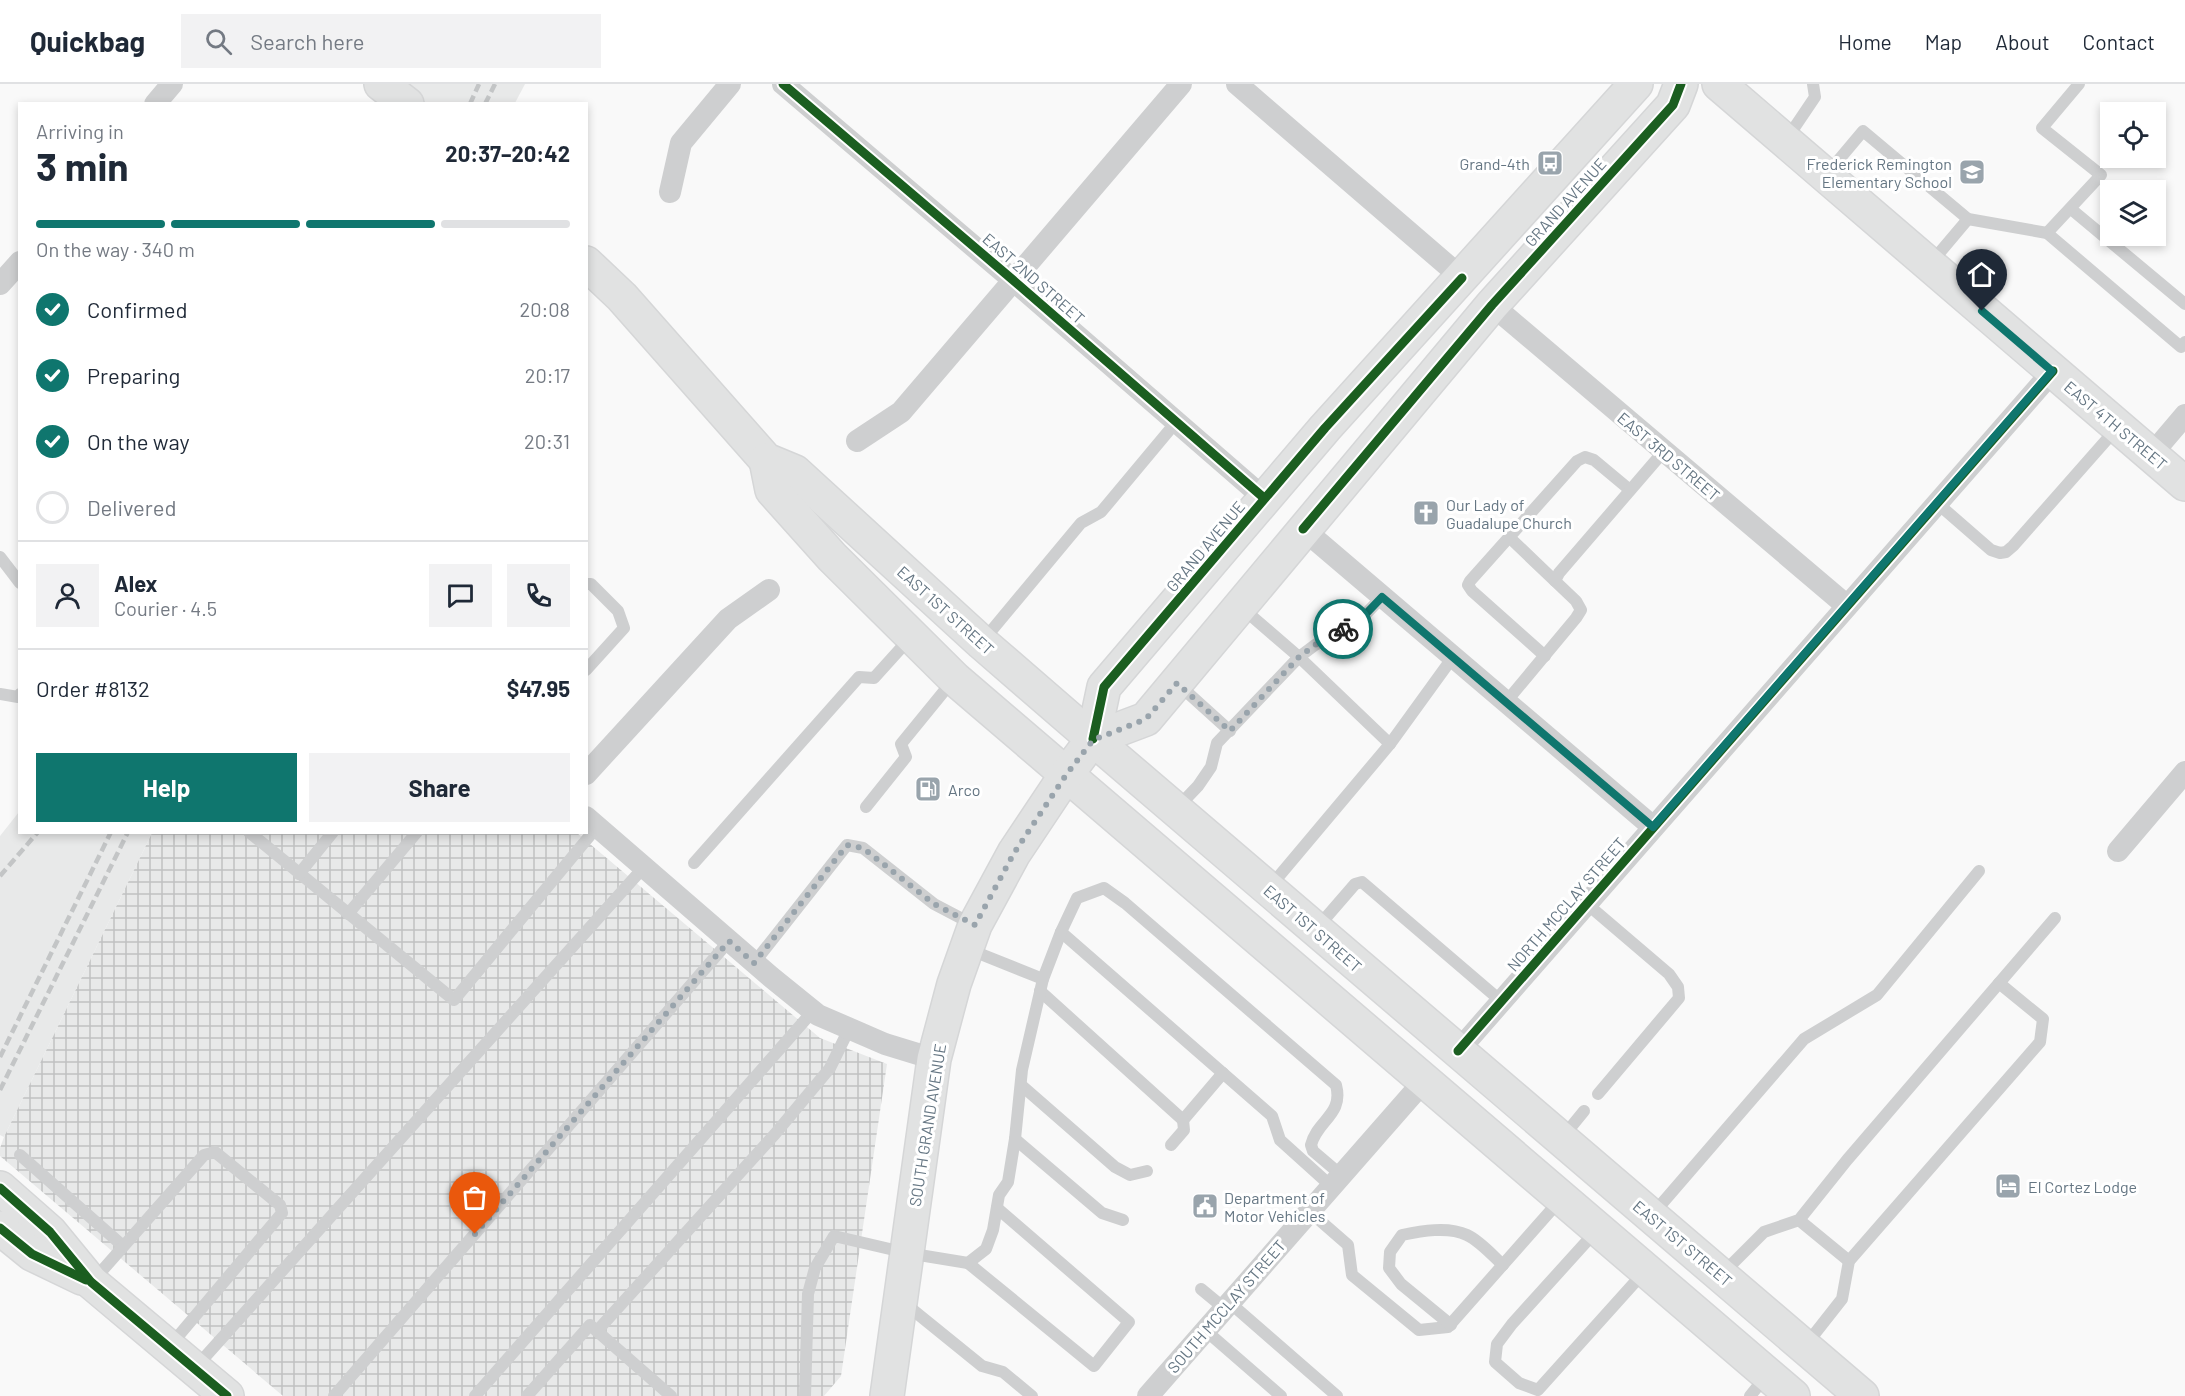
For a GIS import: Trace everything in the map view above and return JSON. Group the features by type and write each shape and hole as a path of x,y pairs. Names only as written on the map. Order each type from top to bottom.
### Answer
{"main road":[{"path":"381,84 404,102"},
{"name":"GRAND AVENUE","path":"1066,775 1093,740 1104,687 1264,498 1636,84"},
{"name":"GRAND AVENUE","path":"1093,740 1146,719 1492,305 1673,105 1681,84"},
{"name":"EAST 4TH STREET","path":"1719,84 2185,484"},
{"name":"EAST 1ST STREET","path":"588,265 622,297 766,460 795,472 982,643 1093,740 1862,1396"},
{"path":"766,460 772,490 832,557 955,679 1646,1270 1758,1385 1793,1396"},
{"name":"SOUTH GRAND AVENUE","path":"887,1396 934,1059 954,984 971,937 1014,853 1066,775"},
{"path":"1424,1081 1444,1075 1469,1082 1602,1174"},
{"path":"0,1188 50,1232 91,1282 226,1396"},
{"path":"7,1238 32,1254 91,1282"}],"street":[{"path":"157,102 172,84"},
{"path":"670,192 681,143 730,84"},
{"name":"EAST 2ND STREET","path":"783,84 1264,498"},
{"path":"857,441 901,412 1181,84"},
{"path":"1237,84 1462,278"},
{"name":"EAST 3RD STREET","path":"1492,305 1847,606"},
{"name":"NORTH MCCLAY STREET","path":"1458,1051 2052,371"},
{"path":"2151,455 2185,415"},
{"path":"1303,530 1653,827"},
{"path":"588,772 728,619 769,590"},
{"path":"2118,851 2185,772"},
{"path":"592,822 754,963 813,1011 885,1044 934,1059"},
{"name":"SOUTH MCCLAY STREET","path":"1148,1396 1424,1081"}],"lane":[{"path":"1785,141 1815,97 1813,84"},
{"path":"2047,233 2101,175 2042,128 2079,84"},
{"path":"1825,176 1863,131 1968,219 2047,233 2181,347 2185,342"},
{"path":"2071,209 2185,304"},
{"path":"1929,265 1968,219"},
{"path":"982,643 1081,523 1101,512 1177,421"},
{"path":"1937,503 1991,550 2000,554 2006,552 2030,528 2118,426"},
{"path":"1555,581 1565,565 1664,451"},
{"path":"1545,656 1468,585 1577,461 1585,457 1594,459 1629,490"},
{"path":"1506,702 1581,610 1576,601 1509,537"},
{"path":"0,557 18,580"},
{"path":"588,585 591,584 618,611 624,628 588,668"},
{"path":"1175,810 1198,786 1211,767 1217,743 1299,657 1315,645 1360,620 1382,597"},
{"path":"1240,606 1299,657 1390,744"},
{"path":"694,863 859,677 874,678 911,636"},
{"path":"1268,889 1390,744 1453,657"},
{"path":"866,807 906,758 901,744 955,679"},
{"path":"1177,683 1230,731"},
{"path":"0,694 18,697"},
{"path":"251,834 454,1000 583,834"},
{"path":"299,874 331,834"},
{"path":"348,914 415,834"},
{"path":"754,963 847,845 863,848 934,904 971,937 1041,985 1183,1120 1184,1130 1171,1145"},
{"path":"194,1369 644,867"},
{"path":"1651,1215 1804,1039 1877,995 1979,871"},
{"path":"1316,930 1355,884 1362,882 1501,1001"},
{"path":"968,1263 986,1249 993,1230 999,1195 1008,1182 1022,1070 1041,985 1077,898 1104,888 1125,903 1336,1085 1339,1097 1335,1109 1317,1130 1311,1146 1336,1180"},
{"path":"1587,904 1669,974 1678,987 1679,998 1598,1094"},
{"path":"1721,1275 1764,1232 1799,1220 1847,1160 2055,918"},
{"path":"1061,932 1272,1116 1280,1140 1336,1180"},
{"path":"334,1396 729,941"},
{"path":"1804,1347 1842,1299 1849,1261 2040,1042 2043,1019 1999,983"},
{"path":"475,1396 813,1011"},
{"path":"597,1331 775,1134 830,1068 849,1029"},
{"path":"1183,1120 1223,1073"},
{"path":"1021,1085 1115,1167 1130,1175 1147,1171"},
{"path":"1562,1139 1584,1111"},
{"path":"1015,1139 1102,1214 1123,1220"},
{"path":"91,1282 204,1155 215,1152 279,1205 282,1213 169,1347"},
{"path":"20,1155 123,1246"},
{"path":"1309,1211 1348,1245 1352,1275 1419,1330 1451,1325 1562,1198"},
{"path":"805,1396 808,1294 815,1268 834,1236 907,1253 968,1263 1094,1366 1129,1322 997,1208"},
{"path":"1799,1220 1849,1261"},
{"path":"1598,1229 1512,1324 1497,1344 1495,1362 1518,1383 1538,1390 1646,1270"},
{"path":"1451,1325 1401,1284 1389,1268 1390,1252 1402,1235 1427,1230 1460,1232 1469,1235 1503,1265"},
{"path":"1201,1289 1227,1305 1337,1396"},
{"path":"900,1300 982,1366 1003,1372 1032,1396"},
{"path":"527,1396 590,1325 672,1396"},
{"path":"1205,1330 1281,1396"}],"shaded area":[{"path":"395,84 525,84 516,102 392,102"},
{"path":"18,813 18,834 152,834 4,1137 0,1135 0,836"},
{"path":"152,834 578,834 820,1038 887,1064 841,1376 824,1396 283,1396 0,1156 4,1137"}],"railway":[{"path":"471,102 479,84"},
{"path":"486,102 495,84"},
{"path":"0,876 36,834"},
{"path":"0,1057 110,834"},
{"path":"0,1090 127,834"}],"cycle path":[{"path":"783,84 1264,498"},
{"path":"1303,529 1492,305 1673,105 1681,84"},
{"path":"1093,739 1104,687 1325,428 1462,278"},
{"path":"1458,1051 2053,371"},
{"path":"0,1188 50,1232 91,1282 227,1396"},
{"path":"0,1228 32,1254 86,1280"}],"way so far":[{"path":"475,1234 729,941 754,963 847,845 863,848 934,904 975,925 1014,853 1066,775 1093,740 1146,719 1177,683 1230,731 1299,657 1343,629"}],"place":[{"name":"Grand-4th","path":"1550,163"},
{"name":"Frederick Remington Elementary School","path":"1972,172"},
{"name":"Our Lady of Guadalupe Church","path":"1426,513"},
{"name":"Arco","path":"928,789"},
{"name":"El Cortez Lodge","path":"2008,1186"},
{"name":"Department of Motor Vehicles","path":"1205,1206"}],"route":[{"path":"1343,629 1368,614 1382,597 1653,827 2052,371 1982,311"}]}
